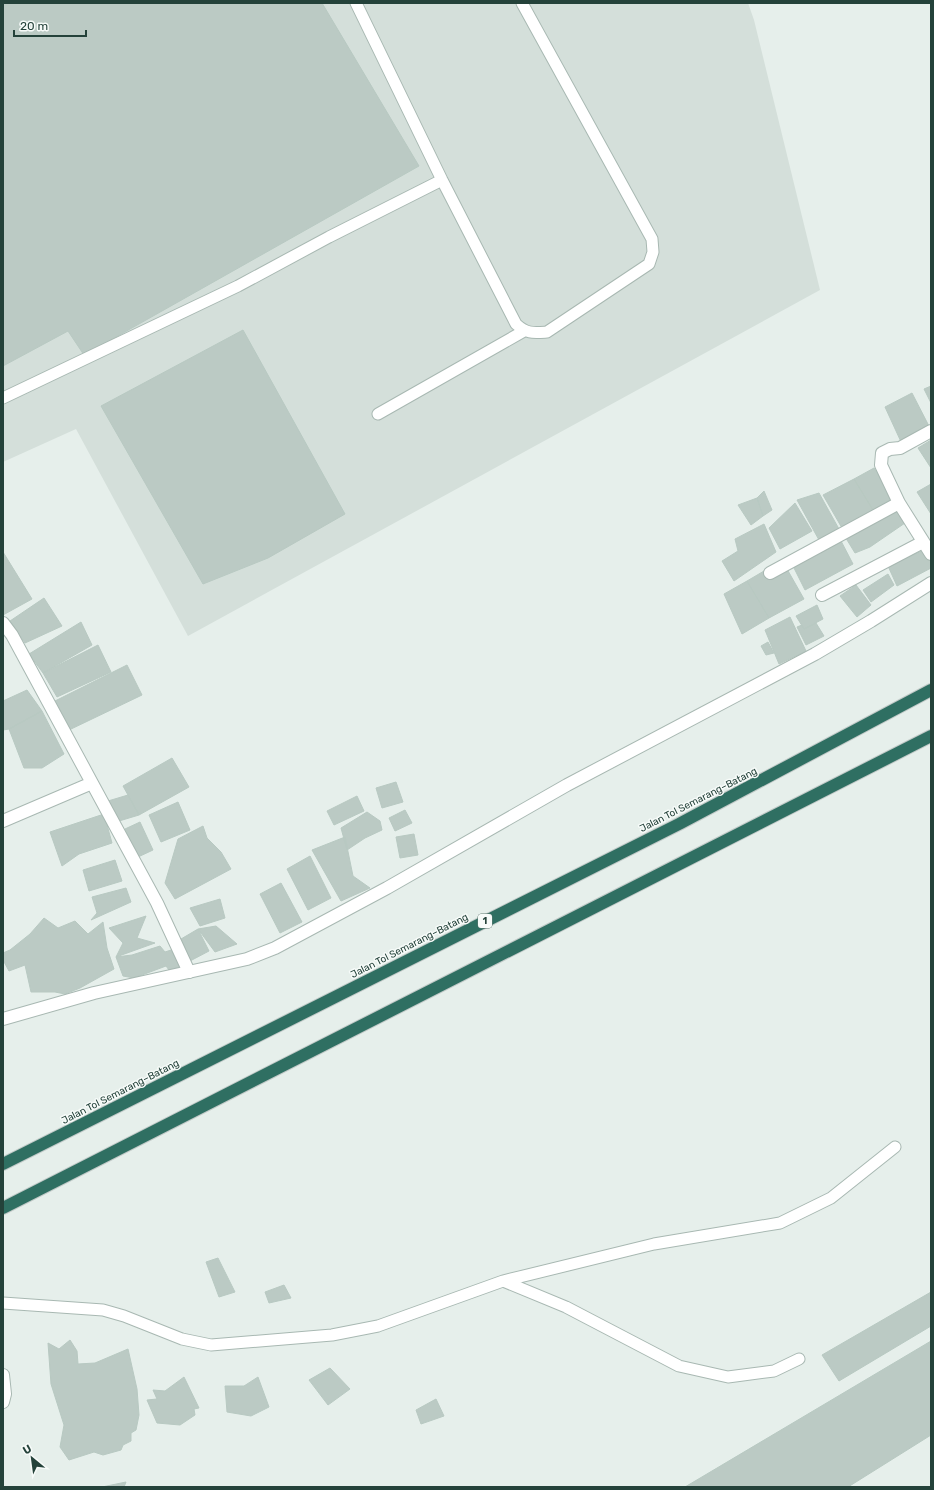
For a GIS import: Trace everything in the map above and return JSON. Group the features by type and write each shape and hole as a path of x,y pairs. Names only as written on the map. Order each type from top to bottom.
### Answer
{"highway":[{"name":"Jalan Tol Semarang–Batang","path":"3,1164 36,1146 679,824 931,690"},
{"path":"3,1208 931,736"}],"street":[{"path":"931,431 900,448 890,449 882,453 881,465 899,503 931,554"},
{"path":"770,573 899,503"},
{"path":"822,595 923,542"},
{"path":"3,1019 94,993 247,959 275,948 387,888 567,785 815,654 931,583"},
{"path":"3,623 12,635 154,896 189,972"},
{"path":"3,821 92,783"},
{"path":"3,1375 5,1394 3,1402"}],"lane":[{"path":"356,3 442,180 516,324 524,331"},
{"path":"378,414 524,331 547,332 650,264 653,252 652,240 522,3"},
{"path":"3,398 238,286 328,237 442,180"},
{"path":"3,1303 102,1310 124,1316 182,1339 211,1345 332,1335 378,1326 502,1281 654,1244 780,1223 831,1198 894,1147"},
{"path":"502,1281 566,1307 679,1366 728,1377 774,1371 799,1359"}],"shaded area":[{"path":"3,3 748,3 754,20 820,290 188,636 76,429 3,462"}],"building":[{"path":"3,3 322,3 419,166 84,355 68,331 3,366"},
{"path":"243,330 345,514 268,558 203,584 101,406"},
{"path":"931,386 931,403 924,389"},
{"path":"912,393 931,430 902,444 885,407"},
{"path":"931,440 931,468 918,448"},
{"path":"874,468 894,498 873,510 854,479"},
{"path":"854,479 873,510 842,528 823,495"},
{"path":"931,484 931,514 917,492"},
{"path":"764,491 772,510 763,516 757,498"},
{"path":"819,493 839,529 819,540 797,500"},
{"path":"757,498 763,516 751,525 738,505"},
{"path":"795,503 812,531 780,549 769,528"},
{"path":"894,506 905,523 870,547 855,553 844,535"},
{"path":"764,524 776,552 734,581 722,561 738,551 735,539"},
{"path":"840,539 853,564 805,590 793,566"},
{"path":"922,551 931,562 931,568 897,586 888,566"},
{"path":"3,552 32,599 3,615"},
{"path":"787,569 804,599 769,618 747,581 764,571 768,578"},
{"path":"888,574 894,585 871,602 863,590"},
{"path":"747,581 769,618 742,634 724,594"},
{"path":"856,585 871,605 857,617 840,596"},
{"path":"44,598 62,626 25,643 10,621"},
{"path":"817,605 823,619 804,629 796,616"},
{"path":"790,617 806,651 779,664 765,630"},
{"path":"81,622 92,645 43,673 29,654"},
{"path":"816,623 824,636 806,645 797,627 802,625 804,629"},
{"path":"768,642 774,653 766,655 761,646"},
{"path":"98,645 111,672 57,697 43,673"},
{"path":"127,665 142,695 69,730 53,702"},
{"path":"27,690 42,711 9,729 3,730 3,701"},
{"path":"42,711 64,754 42,768 24,768 9,729"},
{"path":"172,758 189,787 139,815 123,786"},
{"path":"396,782 403,802 382,808 376,788"},
{"path":"128,795 139,815 119,821 108,801"},
{"path":"357,796 364,811 334,825 327,811"},
{"path":"178,802 190,830 161,842 149,815"},
{"path":"405,810 412,823 395,831 389,818"},
{"path":"367,812 380,821 382,830 365,838 347,850 341,828"},
{"path":"104,814 112,843 79,854 62,866 50,832"},
{"path":"140,822 153,850 138,857 125,829"},
{"path":"203,826 207,838 221,852 231,869 175,899 165,883 178,839"},
{"path":"414,834 418,855 400,858 396,837"},
{"path":"345,837 353,876 370,888 341,901 312,850"},
{"path":"310,856 331,898 308,910 287,869"},
{"path":"115,860 122,881 89,891 83,870"},
{"path":"281,883 302,922 280,933 260,894"},
{"path":"126,888 131,902 91,920 97,913 92,897"},
{"path":"220,899 225,918 200,926 190,908"},
{"path":"146,916 137,938 155,943 116,957 123,943 109,928"},
{"path":"44,918 58,928 75,921 88,934 103,922 107,948 114,969 80,988 65,994 55,992 31,992 25,965 9,971 3,960 3,953 10,950 30,934"},
{"path":"216,926 237,944 215,952 198,929"},
{"path":"198,929 209,951 190,961 181,939"},
{"path":"160,946 165,952 171,950 181,967 169,970 166,966 134,978 123,976 116,957 132,955"},
{"path":"218,1258 235,1292 219,1297 206,1262"},
{"path":"284,1285 291,1298 269,1303 265,1292"},
{"path":"931,1292 931,1326 839,1381 822,1355"},
{"path":"70,1340 77,1351 78,1364 95,1363 128,1349 137,1389 139,1415 136,1430 131,1433 131,1441 123,1445 121,1450 103,1455 94,1452 69,1460 60,1447 64,1425 51,1384 48,1343 59,1349"},
{"path":"931,1341 931,1435 848,1487 685,1487"},
{"path":"330,1368 350,1389 328,1405 309,1380"},
{"path":"184,1377 199,1408 194,1409 195,1415 180,1425 157,1423 147,1400 157,1399 153,1390 165,1391"},
{"path":"258,1377 269,1407 251,1416 227,1412 225,1386 244,1386"},
{"path":"436,1399 444,1416 421,1424 416,1410"},
{"path":"126,1482 124,1487 102,1487"}]}
